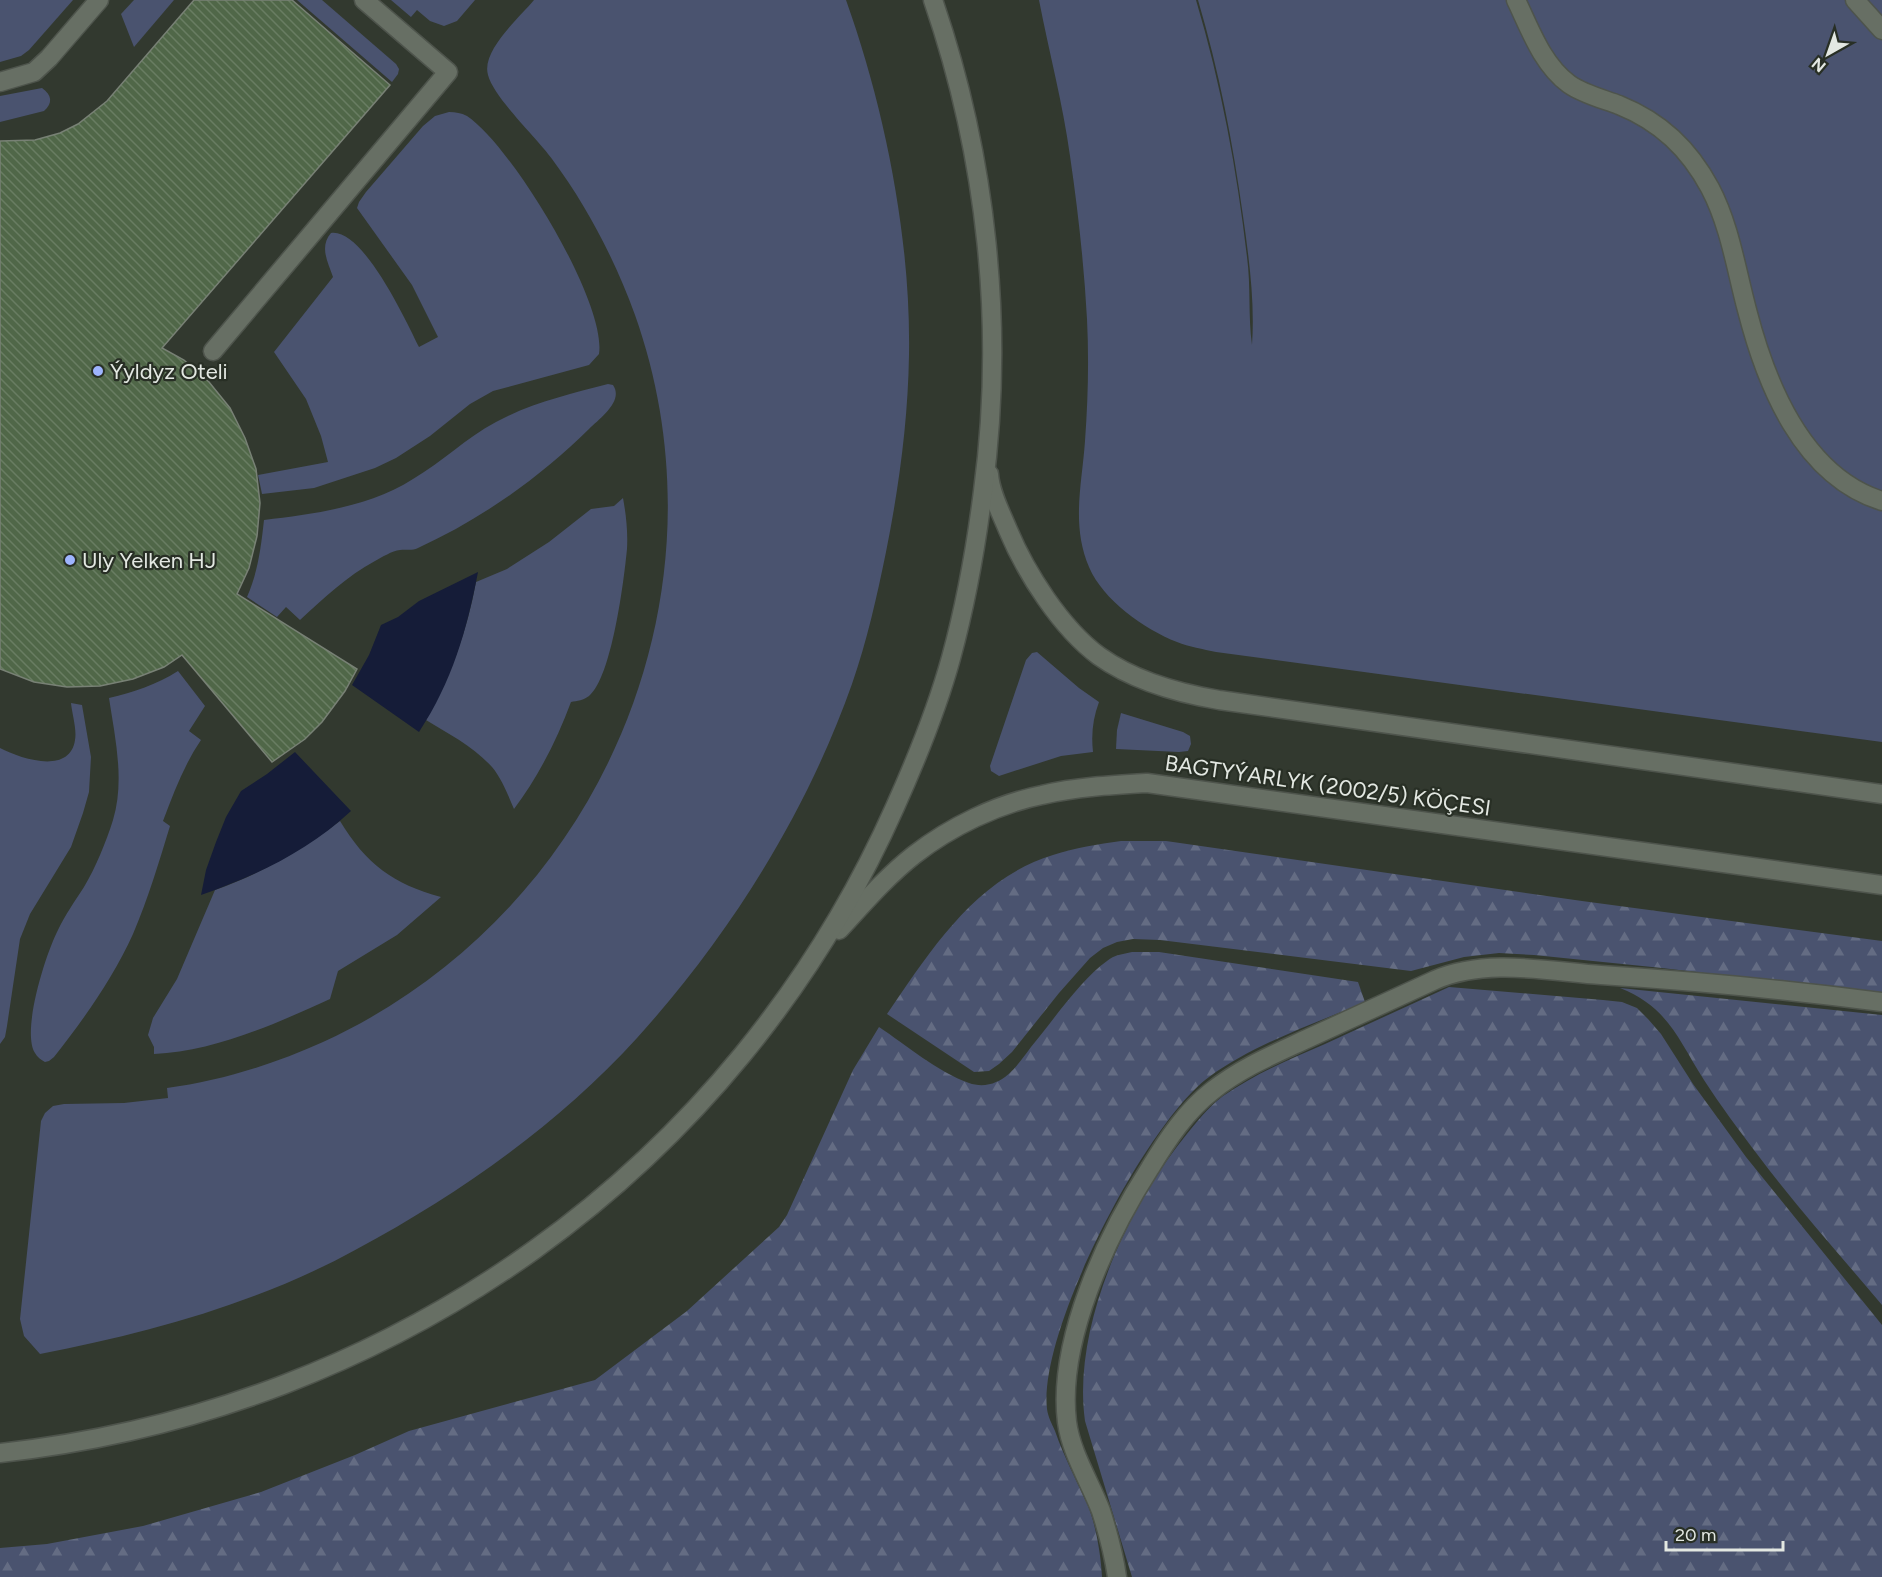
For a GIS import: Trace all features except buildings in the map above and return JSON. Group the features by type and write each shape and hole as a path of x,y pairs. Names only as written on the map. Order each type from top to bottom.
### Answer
{"street":[{"path":"0,82 34,72 99,0"},
{"path":"213,351 448,72 364,0"},
{"name":"BAGTYÝARLYK (2002/5) KÖÇESI","path":"933,0 949,45 973,144 987,244 993,345 989,477 1014,544 1030,577 1081,640 1099,656 1133,676 1186,694 1219,700 1882,794"},
{"path":"1516,0 1540,50 1549,64 1564,79 1578,89 1644,116 1675,138 1695,163 1717,201 1751,323 1772,382 1792,427 1816,458 1834,475 1863,494 1882,501"},
{"path":"1855,0 1882,30"},
{"name":"BAGTYÝARLYK (2002/5) KÖÇESI","path":"0,1453 114,1435 209,1412 311,1375 390,1339 475,1291 564,1229 631,1173 700,1105 763,1030 819,950 873,857 926,735 951,657 976,552 989,446"},
{"name":"BAGTYÝARLYK (2002/5) KÖÇESI","path":"819,950 887,879 915,855 950,831 999,808 1041,795 1096,786 1147,783 1882,885"},
{"path":"1117,1577 1114,1555 1101,1511 1079,1460 1067,1424 1065,1389 1076,1326 1115,1227 1165,1144 1190,1111 1211,1091 1247,1066 1450,973 1467,970 1488,968 1531,970 1659,979 1882,1002"}],"green space":[{"path":"0,0 73,0 29,50 21,56 0,62"},
{"path":"134,0 174,0 134,47 121,14"},
{"path":"297,0 322,0 396,64 399,69 398,74 392,82"},
{"path":"391,0 475,0 457,21 444,26 430,21 417,10 411,17"},
{"path":"534,0 846,0 873,85 893,175 905,266 909,355 905,429 895,503 875,602 852,684 812,780 762,871 734,915 671,999 607,1070 575,1100 470,1181 395,1228 320,1268 203,1314 122,1336 40,1354 24,1336 20,1319 41,1121 45,1113 53,1106 64,1104 124,1103 168,1098 167,1088 247,1071 323,1042 419,987 501,916 568,832 619,738 653,637 667,531 662,423 635,315 609,254 565,177 498,95 488,75 487,66 496,45"},
{"path":"1039,0 1196,0 1227,127 1238,192 1248,268 1252,345 1251,280 1239,189 1219,80 1198,0 1882,0 1882,742 1216,652 1186,645 1164,636 1138,621 1114,602 1095,579 1080,536 1079,504 1088,380 1088,334 1084,278 1067,136"},
{"path":"42,88 48,93 50,99 44,111 0,122 0,96"},
{"path":"449,112 467,116 486,132 530,190 572,263 588,299 597,330 599,354 589,365 493,391 470,404 430,436 396,458 375,468 314,488 262,494 258,475 328,462 321,436 306,399 274,352 333,277 325,249 327,238 331,233 343,235 356,245 369,260 394,298 419,347 438,337 412,285 357,208 366,192 423,126 435,116"},
{"path":"608,384 613,385 616,391 615,397 609,409 599,420 530,480 465,524 418,548 394,552 365,567 336,588 300,620 286,607 277,617 247,597 256,569 264,520 341,508 396,489 434,465 474,435 509,415"},
{"path":"623,498 627,549 616,627 604,669 597,686 589,696 571,702 546,758 514,809 505,787 492,767 461,741 426,720 457,652 476,582 507,569 549,542 591,509 614,506"},
{"path":"1037,652 1099,702 1093,726 1093,752 1061,756 999,776 991,771 990,766 1026,660 1032,653"},
{"path":"178,671 205,706 189,731 201,740 184,769 163,821 170,826 133,934 97,998 54,1057 45,1062 36,1054 31,1042 33,1010 42,973 61,924 97,863 117,805 118,759 109,698 145,688"},
{"path":"71,703 82,705 91,757 89,792 71,847 30,914 20,939 5,1037 0,1044 0,748 32,760 55,761 64,758 71,751 75,740"},
{"path":"1121,713 1183,732 1190,736 1191,744 1188,751 1116,749"},
{"path":"340,821 360,849 382,870 409,886 441,897 397,935 338,971 330,999 245,1035 199,1048 154,1054 154,1047 148,1035 153,1018 177,979 215,890 248,877 280,860 311,842"},
{"path":"1121,841 1166,841 1582,901 1882,941 1882,994 1534,955 1499,953 1464,957 1411,971 1160,940 1133,939 1103,948 1090,958 1012,1052 989,1071 974,1072 887,1014 938,942 978,899 1000,881 1025,866 1053,855 1087,846"},
{"path":"1132,952 1159,952 1358,982 1365,1002 1245,1054 1209,1077 1184,1101 1156,1137 1101,1231 1078,1282 1060,1331 1049,1374 1047,1409 1062,1450 1091,1514 1098,1541 1102,1577 0,1577 0,1548 47,1544 143,1526 261,1492 409,1431 595,1380 687,1311 779,1227 787,1215 853,1070 879,1027 957,1078 975,1085 993,1083 1007,1076 1016,1067 1067,1001 1097,969 1113,957"},
{"path":"1449,987 1622,1002 1637,1008 1661,1034 1693,1084 1746,1157 1882,1325 1882,1577 1132,1577 1085,1421 1083,1385 1087,1348 1095,1310 1108,1272 1142,1200 1183,1139 1207,1110 1223,1096 1273,1067"},
{"path":"1620,988 1882,1015 1882,1305 1757,1154 1661,1015 1650,1005"}],"shaded area":[{"path":"478,572 457,655 441,694 419,732 352,685 369,655 381,625 398,617 419,601"},
{"path":"295,752 351,811 317,838 280,861 201,895 206,870 216,842 226,817 241,791"}],"place":[{"name":"Ýyldyz Oteli","path":"98,371"},
{"name":"Uly Yelken HJ","path":"70,560"}]}
